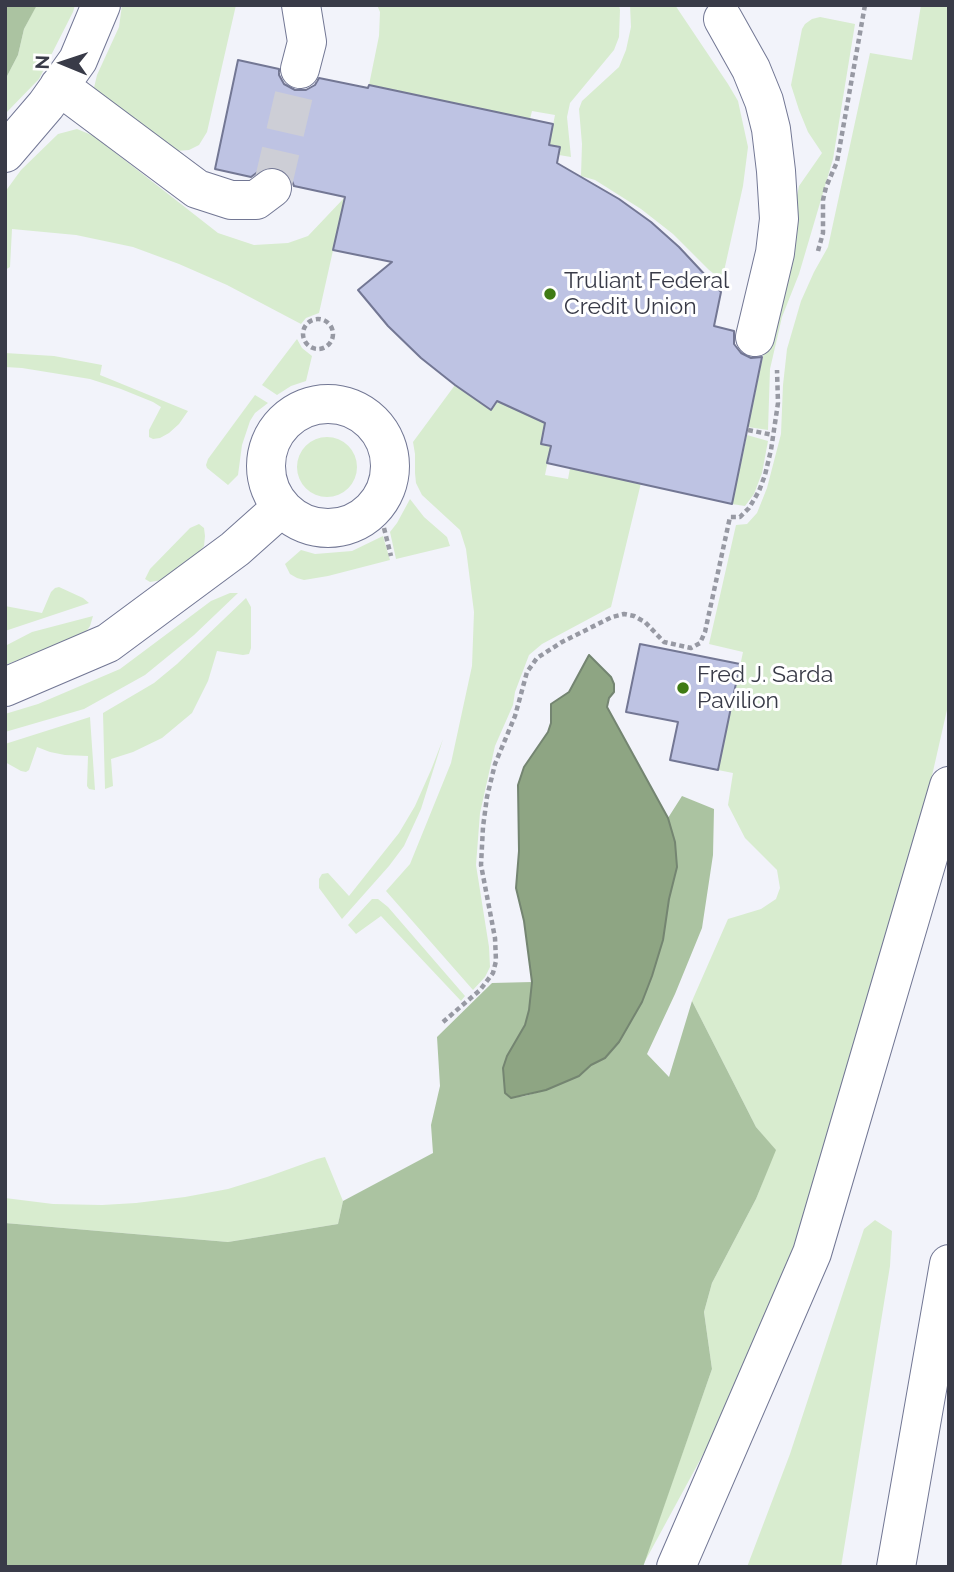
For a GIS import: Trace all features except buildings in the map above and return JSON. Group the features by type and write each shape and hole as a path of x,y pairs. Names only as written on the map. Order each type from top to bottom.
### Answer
{"main road":[{"path":"5,153 46,105 78,61 101,5"},
{"path":"300,69 307,42 301,5"},
{"path":"728,10 764,101 776,171 779,219 775,253 755,337"},
{"path":"60,86 197,189 231,200 256,200 272,187"},
{"path":"5,687 108,643 235,549 281,508"},
{"path":"676,1567 813,1253 949,786"},
{"path":"896,1567 949,1264"}],"path":[{"path":"317,318 330,324 333,334 326,347 316,349 304,340 303,330 308,322 317,318"},
{"path":"748,430 773,435"},
{"path":"443,1022 480,990 493,973 496,961 495,938 481,865 483,827 495,764 515,716 527,672 537,658 562,642 611,617 624,614 645,622 664,642 691,648 700,643 705,632 730,517"},
{"path":"384,528 391,556"}],"shaded area":[{"path":"5,5 37,5 24,29 18,55 5,80"},
{"path":"75,5 39,79 5,114 5,80 18,55 24,29 36,6"},
{"path":"122,5 236,5 207,132 199,145 189,150 176,151 93,92 97,75 119,27"},
{"path":"377,5 619,5 619,37 614,50 570,103 567,117 571,157 559,155 560,147 549,145 555,115 532,111 530,119 369,85 379,36 380,12"},
{"path":"630,5 675,5 738,101 748,147 743,186 722,280 673,234 641,209 595,180 581,176 579,109 582,101 619,67 631,27"},
{"path":"921,5 949,5 949,701 914,855 812,1198 756,1357 643,1565 712,1369 704,1312 712,1283 756,1199 775,1150 756,1127 692,1001 728,919 761,909 776,899 780,888 777,870 745,838 728,805 733,773 718,770 743,652 709,644 736,525 747,524 757,513 767,488 781,434 787,349 801,301 828,247 870,53 912,60"},
{"path":"820,17 855,24 833,159 799,274 782,317 770,369 768,430 748,427 799,186 822,153 808,132 791,85 802,29 812,19"},
{"path":"77,129 94,136 218,233 254,245 288,243 308,236 345,197 319,313 306,318 301,324 227,285 179,264 133,247 76,235 12,229 10,267 5,270 5,192 21,170 58,134"},
{"path":"297,339 302,348 312,356 306,381 277,395 262,385"},
{"path":"5,353 54,356 102,365 100,375 188,411 169,433 153,439 149,437 149,430 161,407 153,402 90,379 5,367"},
{"path":"455,385 491,410 498,400 545,423 551,446 545,475 568,479 570,468 641,483 611,607 542,644 529,655 513,705 495,746 480,813 476,865 490,967 473,990 386,891 410,864 451,763 472,666 474,612 466,549 460,530 422,495 416,483 413,442"},
{"path":"255,395 268,403 255,413 250,421 242,445 238,475 228,485 206,465"},
{"path":"747,435 768,441 762,473 754,494 745,506 732,504"},
{"path":"321,437 333,437 352,450 357,467 355,479 344,492 333,497 321,497 302,484 297,473 297,461 310,442"},
{"path":"410,499 424,517 447,537 450,546 396,559 390,532"},
{"path":"199,524 204,528 205,536 204,546 198,553 162,580 150,582 145,579 150,569 190,528"},
{"path":"383,536 390,560 304,580 290,574 285,564 301,550 315,554 352,551"},
{"path":"59,587 89,603 5,631 5,606 42,613 51,592"},
{"path":"230,593 238,593 194,635 145,675 84,709 5,732 5,714 38,704 120,669 211,601"},
{"path":"246,598 251,607 249,654 217,651 208,681 192,713 162,738 111,759 113,786 105,789 103,713 154,683"},
{"path":"93,616 83,636 5,665 5,646 32,632"},
{"path":"589,655 611,677 614,684 614,692 607,707 668,818 675,842 677,867 663,940 652,976 642,1002 619,1042 605,1058 591,1065 579,1076 546,1090 511,1098 505,1093 503,1068 525,1025 532,982 524,921 516,888 519,851 518,785 524,767 548,732 551,704 569,692"},
{"path":"90,717 95,790 87,786 88,756 65,755 37,747 26,772 5,762 5,744"},
{"path":"443,739 421,809 404,846 342,919 319,888 319,879 322,874 328,873 349,896 399,833 415,806"},
{"path":"682,796 714,809 713,855 702,928 647,1054 669,1077 692,1001 756,1127 776,1150 756,1199 712,1283 704,1312 712,1369 643,1567 5,1567 5,1223 228,1242 338,1224 343,1201 433,1153 431,1125 440,1086 437,1037 492,983 532,982 525,1025 507,1056 511,1098 546,1090 579,1076 591,1065 605,1058 619,1042 642,1002 652,976 663,940 677,867 675,842 668,818"},
{"path":"372,899 378,899 388,907 465,996 461,1001 381,916 356,934 348,925"},
{"path":"325,1157 343,1201 338,1224 228,1242 5,1223 5,1198 53,1204 102,1205 185,1197 228,1189"},
{"path":"875,1220 892,1231 890,1266 841,1567 747,1567 790,1454 864,1229"}],"tunnel":[{"path":"272,188 300,69"}],"place":[{"name":"Truliant Federal Credit Union","path":"550,294"},
{"name":"Fred J. Sarda Pavilion","path":"683,688"}]}
